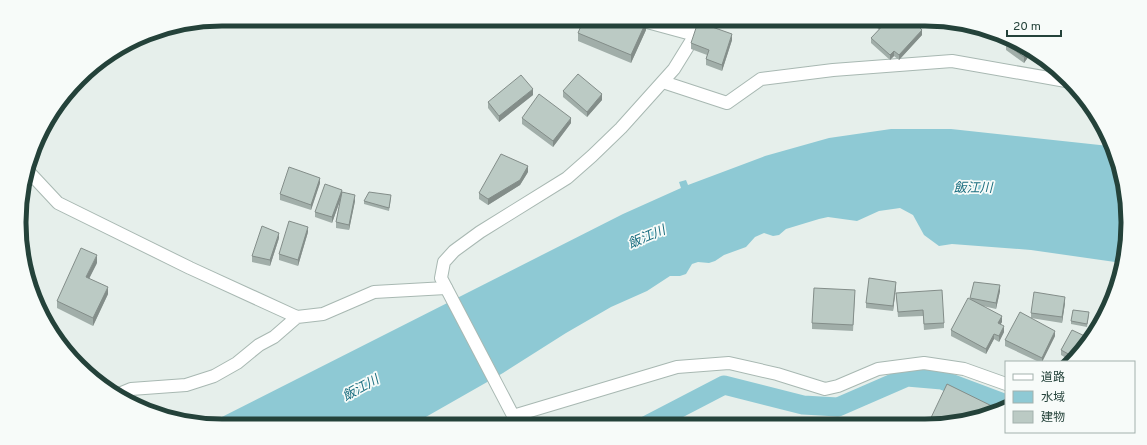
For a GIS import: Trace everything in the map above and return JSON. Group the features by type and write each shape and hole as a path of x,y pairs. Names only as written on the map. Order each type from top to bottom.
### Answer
{"street":[{"path":"664,26 695,34"},
{"path":"515,419 441,278 444,262 454,251 480,232 567,178 592,156 621,128 674,69 695,34 698,26"},
{"path":"663,82 727,103 761,79 833,70 952,61 1059,80"},
{"path":"32,175 58,203 190,268 297,317 323,314 374,292 446,288"},
{"path":"123,392 131,389 186,385 214,376 236,363 259,345 274,337 297,317"},
{"path":"522,419 677,367 729,363 777,374 825,389 838,386 878,369 924,363 964,369 1005,384"}],"water":[{"name":"飯江川","path":"891,129 951,129 1105,146 1111,159 1121,210 1121,235 1117,262 1031,250 952,244 939,246 924,235 913,215 900,208 879,211 857,221 828,217 786,229 779,235 773,236 764,233 755,237 746,247 724,255 715,261 709,263 698,262 692,264 686,274 680,276 670,276 647,291 611,307 566,333 503,373 422,419 218,419 623,214 681,188 679,182 686,180 688,185 765,156 829,138"}],"building":[{"path":"581,26 644,26 631,55 578,33"},
{"path":"697,26 709,26 732,34 722,65 706,59 709,50 691,43"},
{"path":"882,26 918,26 922,30 899,55 894,51 890,55 871,38"},
{"path":"1006,44 1011,46 1026,54 1024,57"},
{"path":"578,74 602,94 587,112 563,91"},
{"path":"521,75 533,89 499,116 488,102"},
{"path":"539,94 571,118 553,141 522,118"},
{"path":"501,154 528,166 520,180 488,199 479,193"},
{"path":"289,167 320,178 311,205 280,194"},
{"path":"325,184 342,190 332,217 315,212"},
{"path":"342,192 355,195 349,225 336,222"},
{"path":"369,192 391,195 389,208 364,201"},
{"path":"289,221 308,227 298,260 279,254"},
{"path":"262,226 279,233 270,260 252,256"},
{"path":"81,248 97,255 86,277 108,287 93,318 57,301"},
{"path":"869,278 896,282 893,306 866,303"},
{"path":"974,282 1000,285 996,303 970,298"},
{"path":"814,288 855,290 853,325 812,323"},
{"path":"942,290 944,323 924,324 923,310 898,312 896,293"},
{"path":"1034,292 1065,297 1062,317 1031,313"},
{"path":"968,298 1002,316 998,323 1004,326 999,336 994,334 986,349 951,330"},
{"path":"1073,310 1089,312 1087,324 1071,321"},
{"path":"1020,312 1055,331 1042,358 1005,340"},
{"path":"1072,330 1085,336 1069,355 1061,350"},
{"path":"947,384 993,407 963,415 930,419"}],"waterway":[{"path":"659,419 724,385 803,405 838,407 907,377 942,380 1003,403"}]}
